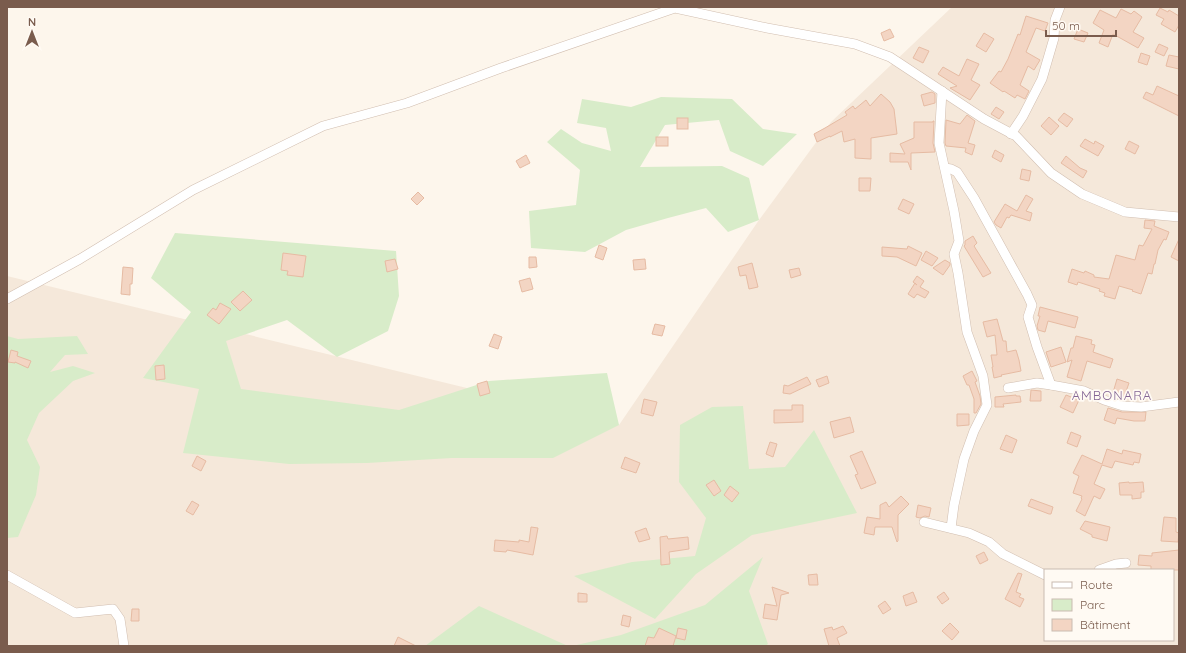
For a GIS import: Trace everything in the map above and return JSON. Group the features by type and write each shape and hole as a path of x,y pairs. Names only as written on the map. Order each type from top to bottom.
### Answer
{"street":[{"path":"1011,134 1023,116 1042,79 1054,38 1055,20 1060,7"},
{"path":"7,299 80,259 193,190 323,126 407,103 500,68 675,8 767,28 855,44 890,57 984,119 1016,136 1051,173 1082,194 1125,212 1179,218"},
{"path":"942,91 939,143 959,241 954,254 966,332 982,376 987,405 974,431 964,458 954,505 951,528"},
{"path":"945,168 957,172 974,198 1027,294 1032,305 1028,317 1036,347 1051,384"},
{"path":"1008,388 1037,383 1051,384 1084,391 1122,406 1141,407 1179,402"},
{"path":"924,522 969,533 990,542 1003,554 1044,574"},
{"path":"1102,569 1116,564 1126,563"},
{"path":"7,575 75,613 113,609 120,619 124,646"}],"shaded area":[{"path":"952,7 1179,7 1179,646 7,646 7,276 619,425 759,220 831,122"}],"green space":[{"path":"661,97 732,99 763,129 797,134 763,166 730,151 719,120 665,125 640,167 722,166 749,178 759,220 728,232 706,208 626,230 585,252 531,248 529,211 576,205 580,170 547,142 561,129 582,143 611,151 606,128 577,123 582,99 631,107"},
{"path":"175,233 396,251 399,296 388,331 337,357 287,320 226,341 241,389 399,410 489,381 607,373 619,425 553,458 452,458 367,463 289,464 183,453 199,389 143,378 191,312 151,278"},
{"path":"7,336 18,339 77,336 88,354 65,355 50,372 73,366 95,373 73,381 39,413 27,440 40,467 36,495 18,537 7,538"},
{"path":"743,406 749,469 785,467 814,430 857,513 752,535 696,574 655,619 574,576 632,562 695,556 706,518 679,482 680,425 712,407"},
{"path":"763,557 749,591 768,644 765,646 572,646 621,635 705,605"},
{"path":"479,606 568,646 425,646"}],"building":[{"path":"1160,8 1168,12 1169,10 1179,16 1179,25 1175,32 1161,24 1164,19 1156,15"},
{"path":"1121,9 1131,14 1134,11 1142,17 1133,32 1144,38 1138,48 1113,34 1108,47 1099,43 1104,30 1093,23 1100,10 1116,18"},
{"path":"1026,16 1048,23 1045,31 1036,28 1026,52 1040,60 1034,70 1028,66 1020,85 1029,91 1025,99 1017,95 1015,98 990,83 999,71 1001,72 1008,59 1018,34 1020,35"},
{"path":"890,29 894,37 884,41 881,33"},
{"path":"1078,29 1088,33 1084,42 1074,39"},
{"path":"984,33 994,39 986,52 976,46"},
{"path":"1159,44 1168,48 1164,56 1155,52"},
{"path":"919,47 929,51 923,63 913,58"},
{"path":"1141,53 1150,56 1147,65 1138,62"},
{"path":"1169,55 1179,57 1179,69 1166,66"},
{"path":"967,59 979,64 971,80 980,85 970,100 950,88 957,86 938,74 943,67 959,76"},
{"path":"1157,86 1179,96 1179,116 1143,98 1146,92 1153,95"},
{"path":"932,92 935,94 935,103 924,106 921,95"},
{"path":"881,94 890,102 894,109 897,134 871,138 871,159 855,158 855,139 844,142 842,131 817,142 814,134 847,115 845,112 853,106 855,109 866,100 870,106"},
{"path":"996,107 1004,112 999,119 991,114"},
{"path":"1064,113 1073,119 1067,127 1058,120"},
{"path":"967,115 975,121 968,143 975,145 972,155 965,152 966,148 946,146 945,143 946,120 960,124"},
{"path":"1049,117 1059,126 1051,135 1041,126"},
{"path":"677,118 688,118 688,129 677,129"},
{"path":"933,121 933,143 935,152 911,153 911,170 908,162 890,162 890,153 905,154 900,144 914,138 914,122"},
{"path":"656,137 668,137 668,146 656,146"},
{"path":"1085,139 1094,144 1095,141 1104,146 1098,156 1080,146"},
{"path":"1129,141 1139,146 1135,154 1125,149"},
{"path":"995,150 1004,155 1001,162 992,157"},
{"path":"526,155 530,163 520,168 516,161"},
{"path":"1066,156 1080,168 1087,171 1083,178 1061,163"},
{"path":"1022,169 1031,171 1029,181 1020,179"},
{"path":"859,178 871,178 870,191 859,191"},
{"path":"418,192 424,198 417,205 411,199"},
{"path":"1026,195 1033,199 1026,211 1032,213 1030,221 1011,215 1009,218 1007,217 1001,228 996,225 994,222 1005,204 1017,211"},
{"path":"903,199 914,204 909,214 898,209"},
{"path":"1145,220 1155,221 1154,226 1169,232 1166,240 1164,239 1158,250 1152,274 1148,273 1141,294 1119,286 1115,299 1104,296 1105,293 1099,291 1100,289 1078,282 1077,285 1068,282 1072,269 1084,273 1085,271 1094,275 1094,277 1109,279 1116,255 1135,260 1139,245 1143,246 1152,229 1144,228"},
{"path":"973,236 977,243 974,246 991,273 983,277 964,246 965,241"},
{"path":"1179,239 1179,261 1171,257"},
{"path":"599,245 607,248 603,260 595,257"},
{"path":"908,246 922,253 916,266 897,257 882,256 882,247 907,249"},
{"path":"926,251 938,258 932,266 921,260"},
{"path":"283,253 306,256 303,277 287,275 288,271 281,270"},
{"path":"529,257 536,257 537,267 529,268"},
{"path":"395,259 398,269 387,272 385,261"},
{"path":"645,259 646,269 634,270 633,260"},
{"path":"945,260 950,263 950,265 943,275 933,268"},
{"path":"752,263 758,287 749,289 746,275 740,276 738,267"},
{"path":"123,267 133,268 132,284 130,284 130,295 121,294"},
{"path":"799,268 801,275 791,278 789,270"},
{"path":"917,276 924,281 920,287 929,292 925,298 917,294 914,298 908,294 915,283 913,282"},
{"path":"530,278 533,289 522,292 519,281"},
{"path":"243,291 252,300 240,311 231,302"},
{"path":"220,303 231,309 219,324 207,315 213,308 216,310"},
{"path":"1040,307 1078,317 1075,328 1048,321 1045,332 1038,330 1037,326 1040,316 1038,316"},
{"path":"997,319 1003,341 1006,341 1007,352 1016,350 1021,371 994,378 991,355 997,355 995,335 987,337 983,322"},
{"path":"655,324 665,326 662,336 652,334"},
{"path":"494,334 502,337 498,349 489,346"},
{"path":"1076,336 1092,340 1091,344 1095,345 1093,352 1113,359 1110,368 1087,361 1081,381 1067,377 1072,360 1067,362"},
{"path":"1061,347 1066,362 1051,367 1046,352"},
{"path":"11,350 18,352 17,356 31,361 28,368 15,362 8,362"},
{"path":"164,365 165,379 156,380 155,366"},
{"path":"972,371 977,381 975,382 981,404 976,413 974,413 974,399 969,385 967,385 963,376"},
{"path":"827,376 829,383 819,387 816,380"},
{"path":"807,377 811,384 790,394 783,393 784,385 788,386"},
{"path":"1117,379 1129,383 1123,400 1112,396"},
{"path":"487,381 490,393 480,396 477,384"},
{"path":"1031,390 1041,391 1041,401 1030,401"},
{"path":"1066,395 1079,400 1073,413 1060,407"},
{"path":"1020,396 1021,402 1003,404 1004,407 995,407 995,397"},
{"path":"644,399 657,402 653,416 641,413"},
{"path":"792,405 803,405 803,422 774,423 774,410 792,410"},
{"path":"1108,408 1122,412 1146,412 1145,421 1117,418 1115,424 1104,420"},
{"path":"957,414 969,414 969,425 957,426"},
{"path":"850,417 854,432 834,438 830,422"},
{"path":"1071,432 1081,436 1077,447 1067,443"},
{"path":"1006,435 1017,440 1012,453 1000,449"},
{"path":"770,442 777,444 773,457 766,454"},
{"path":"1107,449 1122,454 1123,450 1141,454 1139,463 1134,462 1133,465 1115,461 1112,468 1102,465 1094,484 1105,489 1100,499 1094,496 1085,516 1076,511 1082,496 1073,493 1079,476 1073,473 1082,455 1102,464"},
{"path":"862,451 876,483 861,489 855,475 858,474 850,456"},
{"path":"197,456 206,461 201,471 192,466"},
{"path":"625,457 640,463 636,473 621,468"},
{"path":"714,480 721,491 714,496 706,485"},
{"path":"1143,482 1144,492 1141,492 1141,498 1132,499 1132,495 1120,495 1119,483"},
{"path":"730,486 739,493 732,502 724,495"},
{"path":"901,496 909,504 898,515 897,542 892,527 875,527 874,535 864,533 867,517 880,519 880,505 886,502 889,507"},
{"path":"1031,499 1053,507 1051,514 1028,506"},
{"path":"192,501 199,505 193,515 186,511"},
{"path":"918,505 931,508 929,517 916,517"},
{"path":"1164,517 1176,518 1176,532 1179,533 1178,542 1161,541"},
{"path":"1085,521 1110,527 1107,541 1092,537 1092,535 1080,529"},
{"path":"531,527 538,528 533,555 507,550 506,552 494,551 495,540 519,542 519,540 529,542"},
{"path":"646,528 650,539 639,542 635,532"},
{"path":"667,536 668,539 688,537 689,549 669,552 670,564 661,565 660,537"},
{"path":"1179,550 1179,570 1151,569 1151,566 1138,565 1139,555 1152,556 1152,553"},
{"path":"984,552 988,560 980,564 976,556"},
{"path":"1018,573 1022,574 1016,592 1021,594 1019,597 1024,599 1020,607 1005,599"},
{"path":"817,574 818,585 809,585 808,575"},
{"path":"772,587 789,593 781,595 777,620 763,618 765,604 777,606"},
{"path":"913,592 917,602 906,606 903,596"},
{"path":"944,592 949,599 942,604 937,597"},
{"path":"578,593 587,594 587,602 578,602"},
{"path":"885,601 891,609 883,614 878,606"},
{"path":"132,609 139,609 139,621 131,621"},
{"path":"623,615 631,617 629,627 621,625"},
{"path":"950,623 959,632 952,640 942,631"},
{"path":"843,626 847,633 837,638 840,646 829,646 824,629 832,627 833,630"},
{"path":"659,628 676,636 673,646 645,646 648,637 654,638"},
{"path":"678,628 687,630 685,640 676,638"},
{"path":"398,637 416,646 394,646"}],"district":[{"name":"AMBONARA","path":"1112,395"}]}
